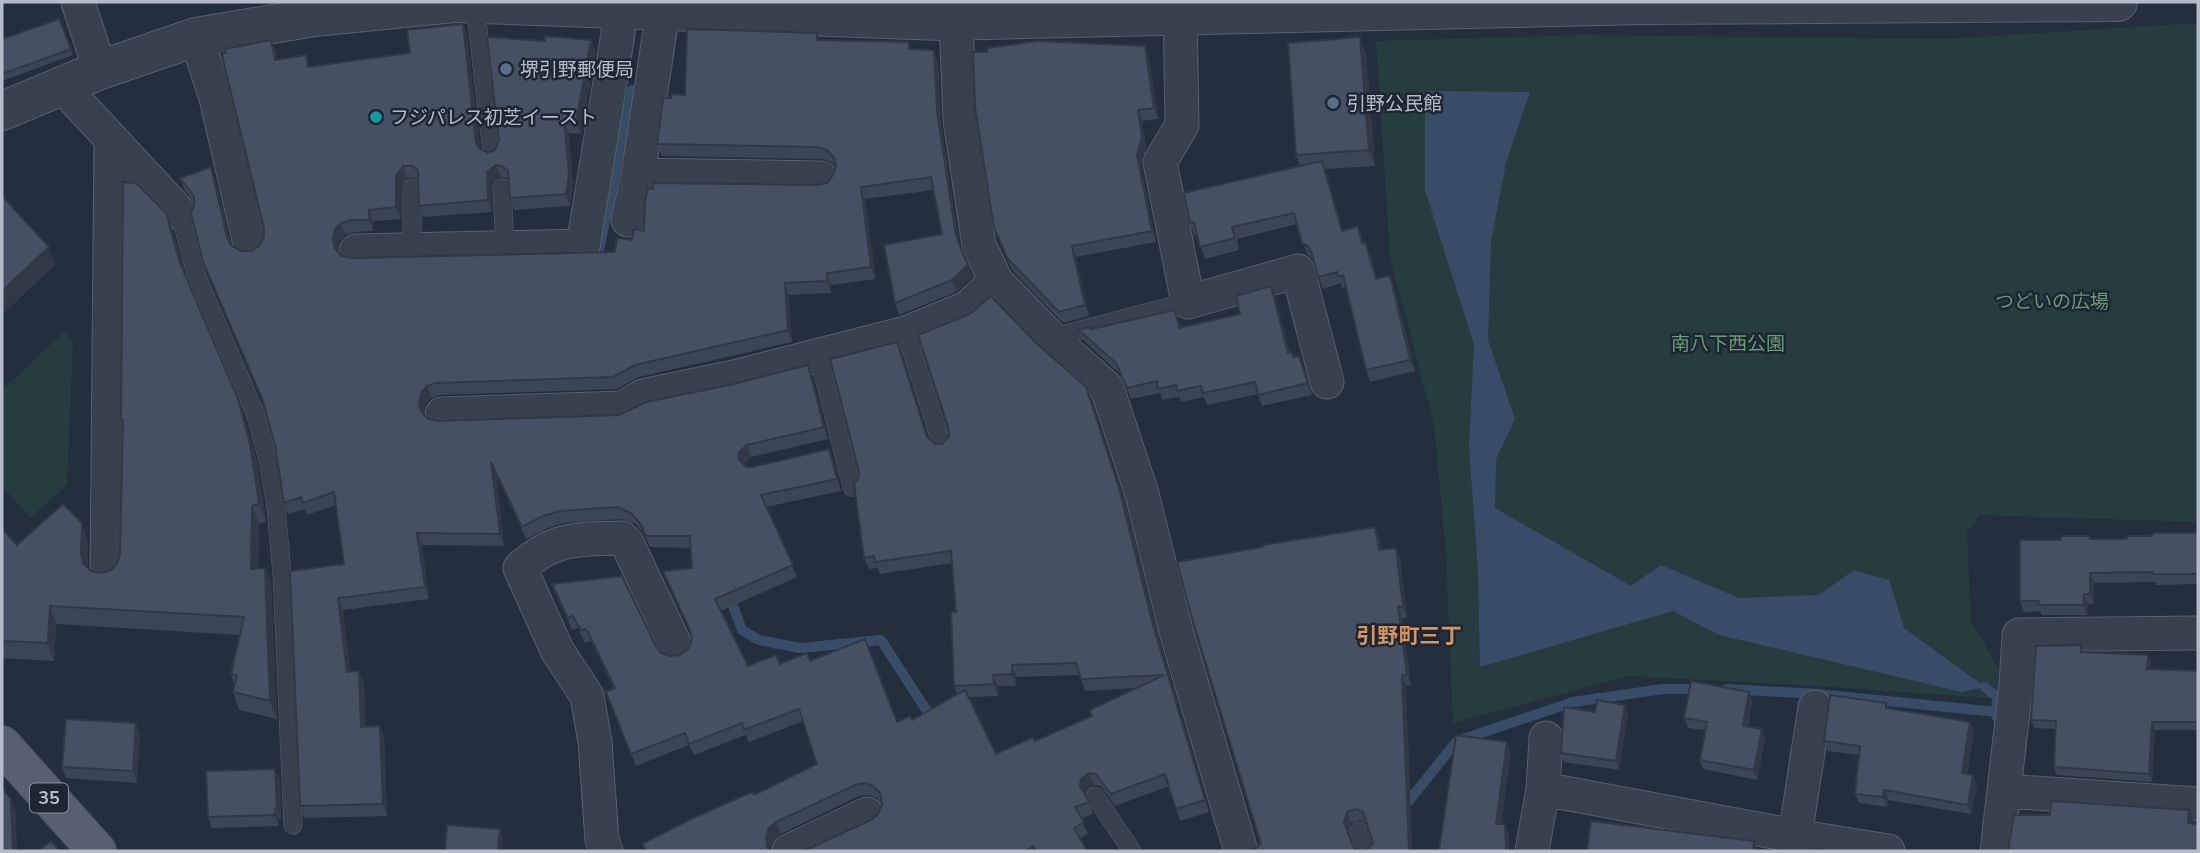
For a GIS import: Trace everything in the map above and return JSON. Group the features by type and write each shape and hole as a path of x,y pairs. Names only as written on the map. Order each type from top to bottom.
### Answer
{"main road":[{"name":"35","path":"2,745 97,851"}],"street":[{"path":"78,2 100,70"},
{"path":"2,111 100,70 196,37 314,17 460,3 663,10 945,14 1645,3 2118,2"},
{"path":"356,251 583,246 618,34 619,9"},
{"path":"1180,9 1181,125 1160,162 1188,302 1298,271 1327,382"},
{"path":"628,220 638,175 663,10"},
{"path":"945,14 979,245 996,281 1051,338 1107,388 1142,494 1235,849"},
{"path":"196,37 216,98 250,244"},
{"path":"62,86 180,213"},
{"path":"107,572 111,139"},
{"path":"638,175 821,178"},
{"path":"442,414 624,408 643,396 734,377 906,333 967,308 996,281"},
{"path":"606,851 602,839 596,742 587,696 557,650 520,568 535,554 573,539 622,538 627,542 677,649"},
{"path":"1997,851 2016,685 2018,635 2198,633"},
{"path":"1794,844 1815,707"},
{"path":"1532,851 1543,789 1546,738"},
{"path":"1543,789 1794,844 1888,851"},
{"path":"2004,791 2198,804"},
{"path":"789,851 867,814"}],"lane":[{"path":"460,3 492,153"},
{"path":"412,188 412,250"},
{"path":"502,188 505,248"},
{"path":"180,213 197,277 255,413 268,459 282,573 293,825"},
{"path":"1051,338 1188,302"},
{"path":"906,333 942,445"},
{"path":"818,354 836,449 852,486"},
{"path":"1095,796 1132,851"},
{"path":"1359,831 1366,851"}],"green space":[{"name":"南八下西公園","path":"2198,23 2198,522 1980,515 1967,532 1971,620 2003,677 2003,699 1629,676 1453,723 1446,554 1434,425 1390,257 1376,41 1582,35 1947,39"},
{"path":"64,332 73,342 67,485 30,518 2,486 2,390"}],"water":[{"path":"1425,91 1530,92 1506,163 1491,241 1488,340 1515,419 1496,459 1495,508 1631,586 1661,565 1739,598 1819,595 1854,570 1889,580 1904,628 1985,687 1962,692 1719,635 1673,611 1480,667 1478,571 1469,446 1474,345 1425,190"}],"building":[{"path":"59,19 71,49 2,74 2,39"},
{"path":"463,24 476,143 488,153 495,150 499,140 487,37 545,41 545,36 591,40 576,122 564,121 569,175 566,194 510,198 508,171 496,165 487,172 488,200 419,206 418,171 413,166 403,166 396,176 396,207 369,210 369,220 351,220 341,223 335,229 335,249 342,256 352,258 615,252 617,238 632,240 634,229 644,231 645,202 648,188 653,189 653,183 827,183 836,166 834,158 827,150 818,147 657,144 663,98 671,98 671,94 685,95 687,29 817,33 817,40 909,42 909,49 934,50 937,111 956,236 968,265 952,280 895,303 884,245 942,234 931,177 861,187 871,267 827,273 827,281 785,283 788,330 635,365 613,377 436,383 427,386 421,393 419,404 422,413 428,419 438,421 619,415 646,402 808,365 824,427 747,445 739,452 739,459 746,467 752,467 829,449 837,479 761,495 793,565 715,599 748,666 776,655 780,664 807,653 810,661 865,639 897,722 910,716 912,720 965,690 996,754 1033,737 1035,741 1092,716 1090,710 1164,675 1081,679 1076,663 1012,665 1012,674 993,675 994,684 954,686 951,612 956,612 951,551 875,562 874,556 864,558 854,484 859,472 830,359 897,342 927,437 935,444 942,444 949,436 949,430 918,335 970,314 991,296 1034,341 1086,387 1119,488 1153,625 1205,800 1176,809 1165,774 1111,794 1096,774 1089,773 1081,779 1080,786 1089,802 1075,807 1084,822 1074,828 1087,851 1036,851 1033,846 1025,851 804,851 871,820 878,814 882,804 880,793 865,783 855,785 776,822 769,828 766,837 767,847 771,851 646,851 642,844 691,819 752,792 754,795 817,764 799,709 744,730 742,723 689,744 685,733 631,754 606,692 615,688 588,632 585,629 581,631 573,616 568,618 552,584 622,576 661,653 680,655 689,648 692,639 663,571 692,568 690,536 646,536 631,513 617,507 560,511 522,527 491,462 500,534 417,533 425,587 338,598 347,672 359,671 361,727 380,726 383,804 300,806 290,571 344,564 334,492 303,503 301,497 284,503 275,445 262,398 203,262 191,213 194,196 180,178 211,167 227,237 231,245 241,251 251,251 259,246 264,237 264,228 223,60 222,53 226,53 225,49 271,40 275,60 306,55 308,67 410,53 407,30"},
{"name":"引野公民館","path":"1360,37 1369,150 1296,155 1288,43"},
{"path":"1038,41 1145,46 1154,108 1138,110 1142,136 1137,155 1152,231 1072,246 1085,305 1059,312 1008,259 994,228 975,107 973,52 987,52 987,48"},
{"path":"1322,161 1342,231 1358,226 1376,279 1390,275 1410,360 1366,370 1343,275 1338,277 1337,272 1318,277 1312,254 1308,246 1302,243 1294,213 1232,227 1235,238 1200,247 1194,222 1190,223 1184,193"},
{"path":"123,182 136,183 166,213 180,263 238,399 250,444 259,504 252,506 251,569 265,568 270,701 233,692 237,675 231,674 244,617 50,606 48,643 2,641 2,529 17,545 63,504 82,523 81,554 83,563 91,571 101,573 111,570 117,564 120,554"},
{"path":"2,196 49,247 2,291"},
{"path":"1271,286 1288,353 1292,352 1293,357 1299,356 1308,383 1258,395 1255,382 1203,393 1201,386 1177,391 1176,385 1158,389 1157,381 1127,388 1116,363 1079,330 1175,310 1179,328 1240,314 1236,296"},
{"path":"1375,527 1379,550 1396,548 1403,607 1398,607 1407,675 1402,675 1409,851 1366,851 1373,843 1363,812 1357,809 1347,812 1344,823 1354,848 1359,851 1252,851 1261,844 1177,562"},
{"path":"2152,533 2198,533 2198,574 2090,573 2090,594 2084,594 2083,605 2038,605 2039,601 2020,601 2020,540 2061,540 2061,536 2127,539 2127,536 2152,536"},
{"path":"2081,645 2081,652 2148,655 2147,669 2198,671 2198,722 2152,722 2149,774 2054,767 2056,721 2031,720 2036,646"},
{"path":"1691,681 1749,692 1743,726 1762,729 1754,770 1700,760 1707,722 1684,718"},
{"path":"1830,695 1886,703 1886,708 1970,722 1962,773 1973,775 1968,805 1884,790 1883,797 1855,794 1860,746 1824,741"},
{"path":"1597,700 1625,705 1616,761 1561,753 1564,707 1595,712"},
{"path":"66,719 136,723 133,771 62,767"},
{"path":"1456,735 1507,742 1496,824 1505,824 1506,851 1439,851"},
{"path":"275,769 275,815 208,817 206,771"},
{"path":"2,788 11,799 13,851 2,851"},
{"path":"2051,801 2189,810 2188,823 2198,824 2198,851 2008,851 2014,815 2050,815"},
{"path":"1591,821 1754,841 1753,851 1587,851"},
{"path":"447,825 500,829 498,851 445,851"},
{"path":"51,841 60,851 38,851"}],"waterway":[{"path":"597,260 632,90"},
{"path":"728,592 742,630 759,640 800,648 881,640 934,722"},
{"path":"1985,687 1997,697 1996,716"},
{"path":"1403,808 1457,741 1573,702 1663,689 1701,689"},
{"path":"1727,689 1817,694 1997,712"}],"place":[{"name":"堺引野郵便局","path":"506,69"},
{"name":"引野公民館","path":"1333,103"},
{"name":"フジパレス初芝イースト","path":"376,117"}],"district":[{"name":"引野町三丁","path":"1409,636"}],"park label":[{"name":"つどいの広場","path":"2052,301"}]}
